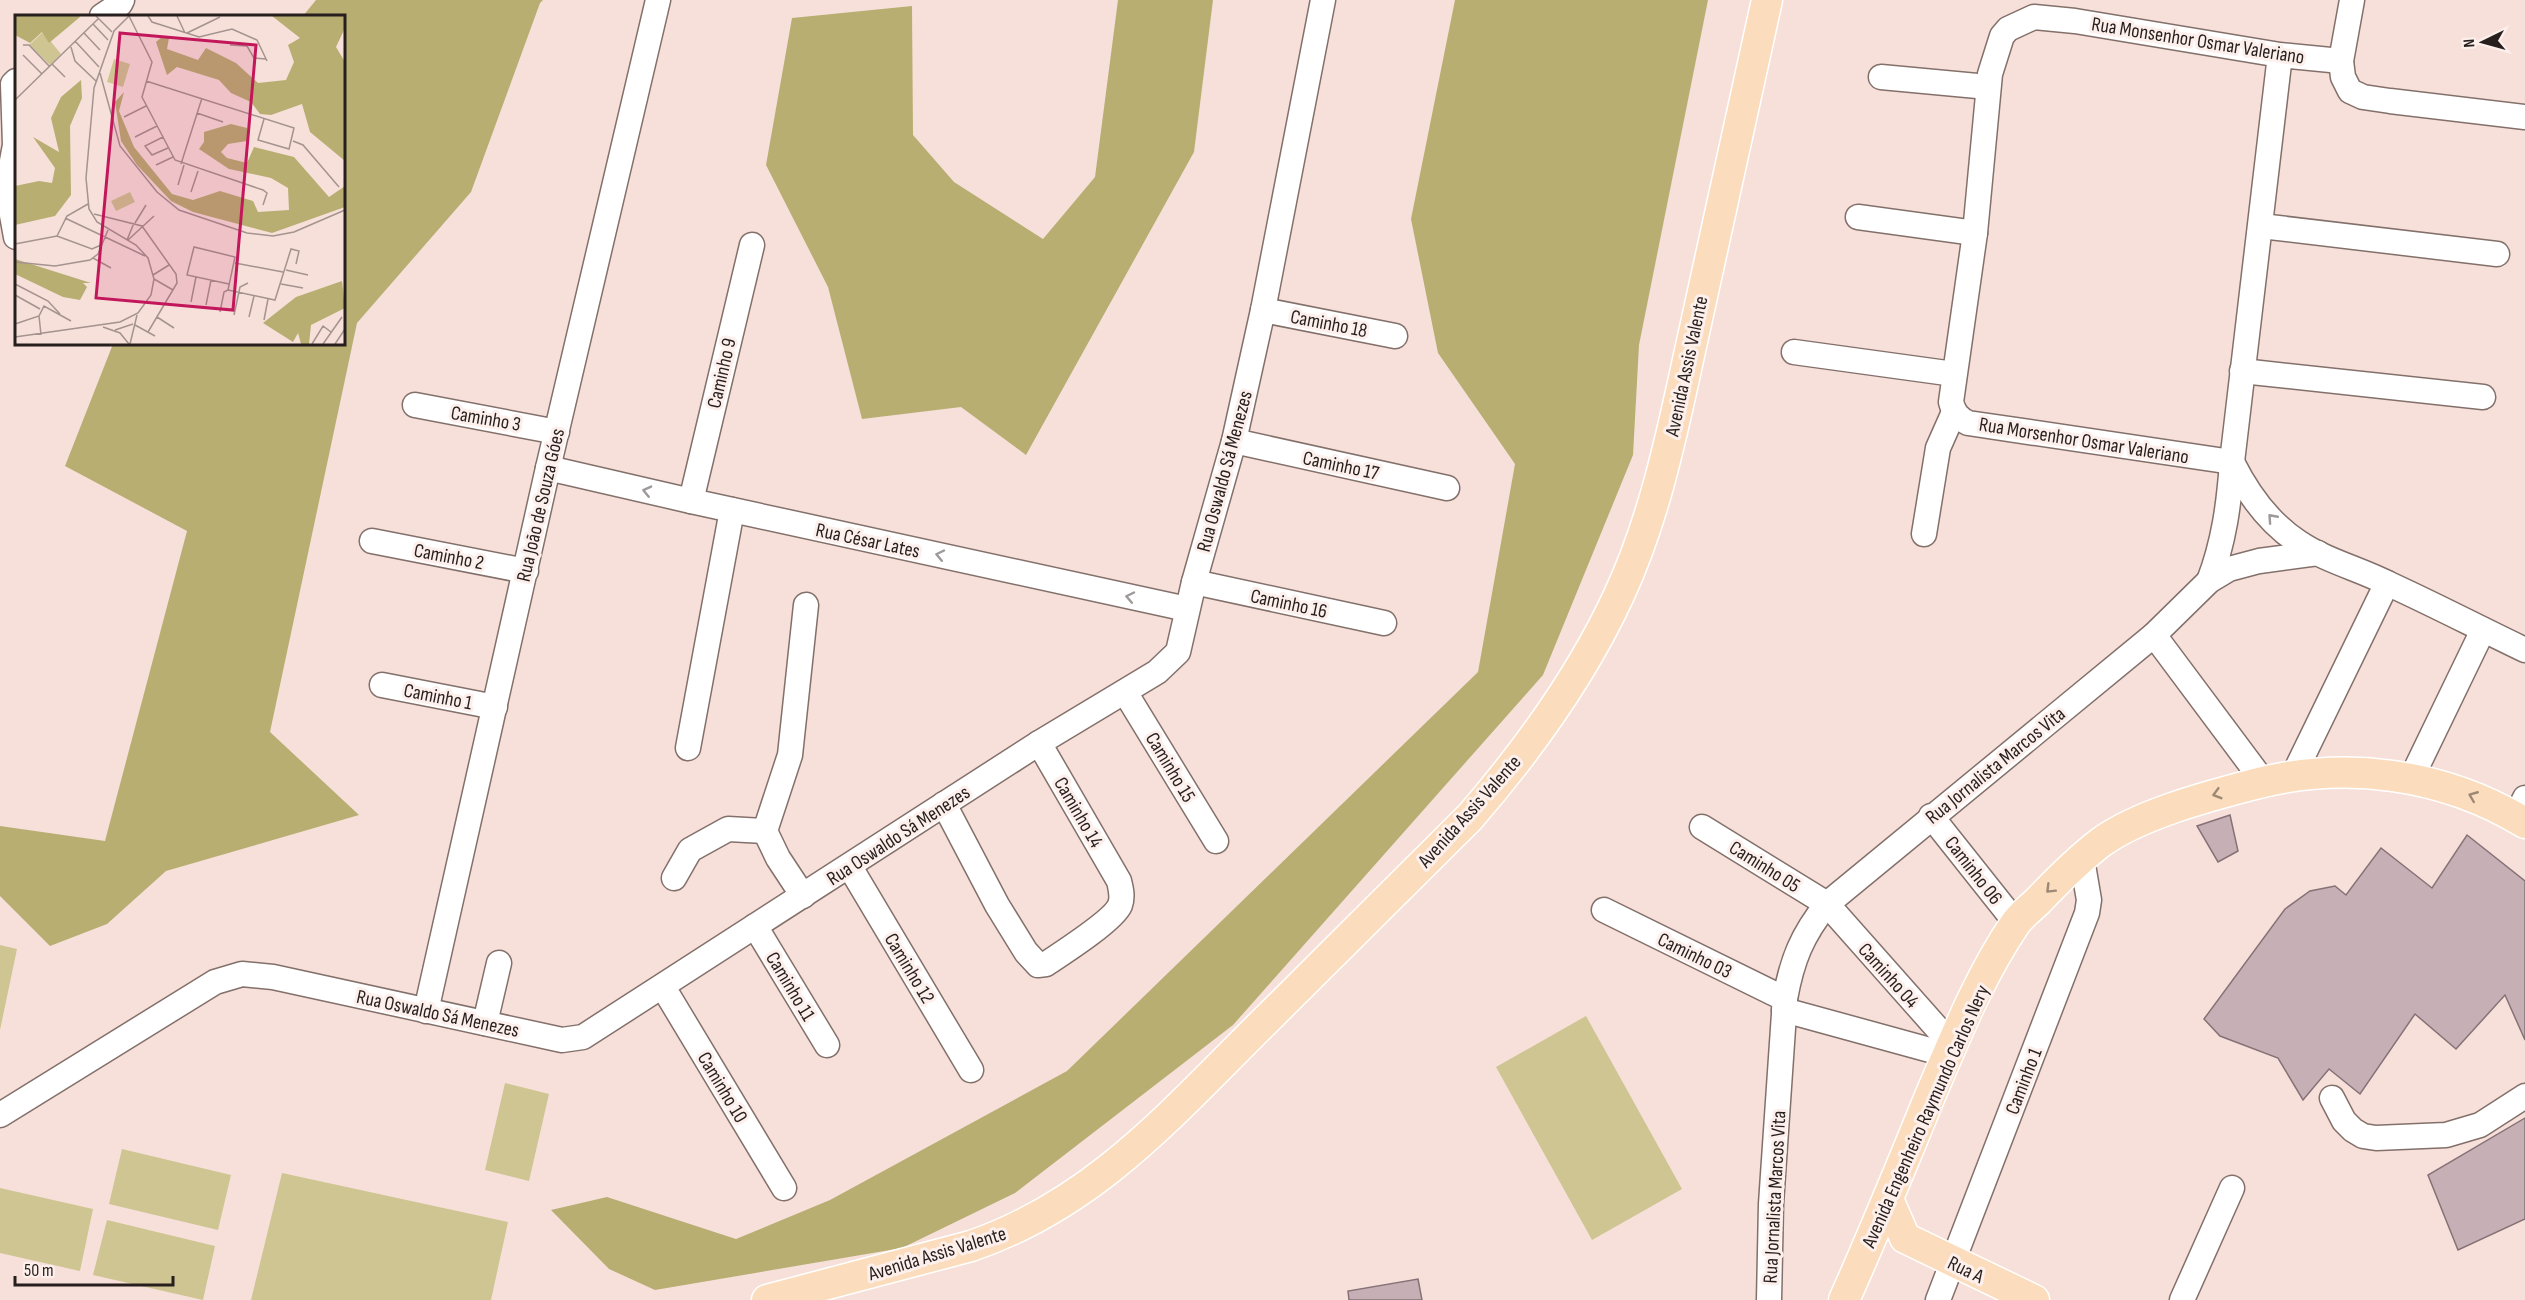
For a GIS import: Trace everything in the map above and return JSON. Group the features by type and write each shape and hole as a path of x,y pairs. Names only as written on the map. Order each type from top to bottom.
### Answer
{"main road":[{"name":"Avenida Assis Valente","path":"766,1300 971,1246 1003,1235 1064,1203 1107,1172 1170,1115 1448,838 1508,772 1591,649 1619,594 1638,549 1668,448 1767,0"},
{"name":"Avenida Engenheiro Raymundo Carlos Nery","path":"1844,1300 1973,999 2016,923 2102,842 2136,823 2209,796 2294,774 2336,772 2379,774 2411,779 2456,789 2491,804 2522,813"},
{"path":"1868,1246 1905,1238 1888,1199"},
{"name":"Rua A","path":"1905,1238 2027,1299"}],"street":[{"path":"104,15 120,4 122,0"},
{"name":"Rua João de Souza Góes","path":"426,1011 548,468 658,0"},
{"name":"Rua Oswaldo Sá Menezes","path":"0,1115 215,982 242,974 273,976 562,1040 583,1036 850,867 1039,743 1157,672 1178,652 1194,582 1234,441 1263,310 1323,0"},
{"path":"2352,0 2341,61 2343,77 2350,91 2363,97 2525,117"},
{"name":"Rua Monsenhor Osmar Valeriano","path":"2076,11 2280,55 2341,61"},
{"name":"Rua Morsenhor Osmar Valeriano","path":"2076,11 2034,17 2008,29 1996,51 1988,87 1975,233 1954,374 1951,402 1954,412 1968,423 2232,462"},
{"path":"2209,581 2220,552 2226,523 2280,55"},
{"path":"1881,77 1988,87"},
{"path":"15,82 12,105 15,145 7,188 15,232"},
{"path":"1858,217 1975,233"},
{"path":"2261,226 2497,254"},
{"name":"Caminho 9","path":"691,501 752,245"},
{"name":"Caminho 18","path":"1263,310 1395,336"},
{"path":"1794,352 1954,374"},
{"path":"2242,371 2483,397"},
{"name":"Caminho 3","path":"415,405 557,432"},
{"path":"1924,534 1938,448 1954,412"},
{"name":"Caminho 17","path":"1234,441 1447,488"},
{"path":"2232,462 2246,489 2277,524 2297,542 2318,554"},
{"name":"Rua César Lates","path":"548,468 1187,609"},
{"path":"688,748 732,510"},
{"name":"Caminho 2","path":"372,541 526,571"},
{"name":"Rua Jornalista Marcos Vita","path":"1769,1300 1771,1204 1785,1005 1790,973 1799,947 1809,927 1827,904 2154,635 2209,581 2229,569 2259,561 2318,554 2387,583 2525,650"},
{"name":"Caminho 16","path":"1194,582 1384,623"},
{"path":"2294,774 2387,583"},
{"path":"803,896 777,858 765,831 790,755 806,605"},
{"path":"2411,779 2483,630"},
{"path":"2154,635 2263,781"},
{"name":"Caminho 1","path":"381,685 495,707"},
{"name":"Caminho 15","path":"1125,692 1216,841"},
{"name":"Caminho 14","path":"944,804 997,905 1032,960 1038,965 1046,964 1093,932 1117,911 1121,904 1122,892 1119,881 1039,743"},
{"name":"Caminho 06","path":"1932,816 2016,923"},
{"name":"Caminho 05","path":"1702,827 1827,904"},
{"path":"674,878 690,850 728,829 765,831"},
{"name":"Caminho 1","path":"1938,1300 2087,914 2089,900 2082,859"},
{"name":"Caminho 12","path":"850,867 971,1070"},
{"name":"Caminho 04","path":"1827,904 1950,1050"},
{"name":"Caminho 03","path":"1604,910 1785,1005 1950,1050"},
{"name":"Caminho 11","path":"755,926 827,1045"},
{"path":"485,1023 499,963"},
{"name":"Caminho 10","path":"663,987 784,1188"},
{"path":"2332,1098 2344,1121 2353,1130 2363,1136 2376,1138 2446,1135 2480,1125 2525,1096"},
{"path":"2182,1300 2232,1188"}],"shaded area":[{"path":"316,0 543,0 471,192 357,323 270,732 359,815 166,871 107,924 50,946 0,896 0,826 105,841 187,531 65,466 113,345 345,345 345,15 304,15"},
{"path":"1118,0 1213,0 1194,152 1026,455 961,407 862,419 828,287 766,165 792,18 912,6 913,135 954,182 1043,239 1095,177"},
{"path":"1455,0 1708,0 1639,345 1633,455 1543,675 1233,1025 1015,1193 902,1248 655,1290 609,1269 551,1210 607,1197 736,1239 830,1200 1067,1071 1478,672 1515,464 1438,353 1411,219"},
{"path":"0,945 17,949 0,1030"},
{"path":"1586,1016 1682,1189 1592,1240 1496,1067"},
{"path":"505,1083 549,1094 529,1181 485,1170"},
{"path":"122,1149 231,1175 218,1230 109,1204"},
{"path":"282,1173 508,1222 491,1300 251,1300"},
{"path":"0,1188 93,1209 80,1271 0,1253"},
{"path":"107,1220 215,1246 203,1300 93,1275"}],"building":[{"path":"2230,815 2238,851 2218,862 2197,826"},
{"path":"2467,835 2525,881 2525,1040 2505,995 2456,1049 2415,1014 2360,1094 2329,1069 2303,1100 2278,1058 2220,1036 2204,1019 2285,909 2310,891 2335,886 2346,895 2381,848 2432,888"},
{"path":"2525,1118 2525,1219 2458,1250 2428,1175"},
{"path":"1418,1279 1422,1300 1349,1300 1348,1291"}]}
